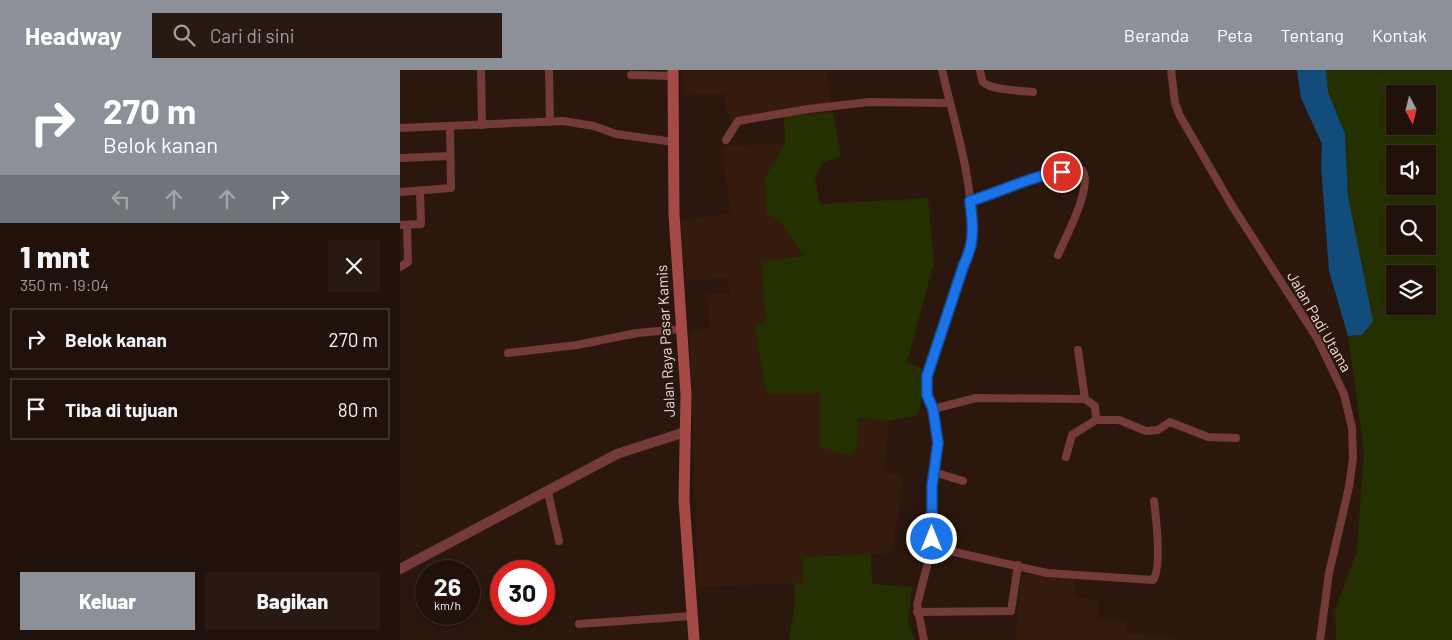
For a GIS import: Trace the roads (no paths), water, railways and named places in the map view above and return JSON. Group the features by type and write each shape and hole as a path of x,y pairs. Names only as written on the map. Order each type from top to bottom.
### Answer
{"main road":[{"name":"Jalan Raya Pasar Kamis","path":"674,73 674,214 686,395 684,500 694,640"}],"street":[{"path":"481,70 482,125"},
{"path":"549,70 550,122"},
{"path":"924,640 917,612 919,592 932,547 931,502 938,443 933,409 927,395 927,376 964,264 971,251 973,225 962,145 942,70"},
{"path":"980,70 982,80 986,84 1012,90 1033,92"},
{"name":"Jalan Padi Utama","path":"1171,70 1175,103 1180,116 1232,204 1317,338 1344,394 1352,428 1353,458 1349,487 1323,606 1320,640"},
{"path":"631,75 674,73"},
{"path":"726,140 738,121 808,109 869,102 950,103"},
{"path":"400,128 550,122 582,123 616,134 674,142"},
{"path":"400,192 451,188 450,126"},
{"path":"400,158 450,156"},
{"path":"970,201 1000,192 1036,176 1082,170 1084,175 1083,198 1058,255"},
{"path":"400,267 404,262 404,225 421,224 420,191"},
{"path":"508,353 577,345 637,333 681,329"},
{"path":"1078,350 1085,400"},
{"path":"933,409 976,398 1085,400 1095,406 1096,420"},
{"path":"1066,456 1072,435 1096,420 1119,420 1146,431 1158,430 1170,422 1208,437 1236,438"},
{"path":"400,569 617,454 685,432"},
{"path":"934,472 963,481"},
{"path":"548,492 559,541"},
{"path":"932,547 1047,573 1153,580 1156,574 1154,501"},
{"path":"917,612 1011,611 1018,565"},
{"path":"579,624 692,616"}],"water":[{"path":"1297,70 1326,70 1328,92 1345,134 1348,196 1373,321 1362,335 1348,336 1329,271 1321,166 1322,144 1301,98"}]}
